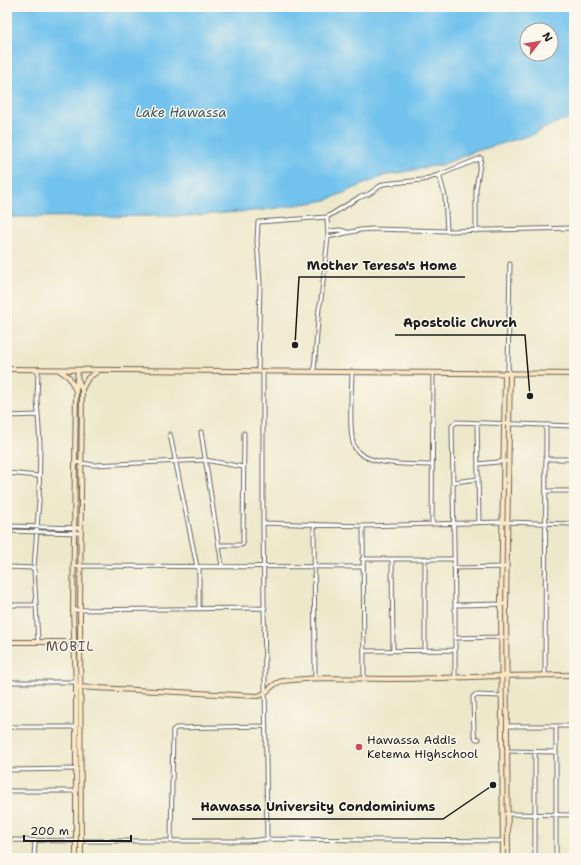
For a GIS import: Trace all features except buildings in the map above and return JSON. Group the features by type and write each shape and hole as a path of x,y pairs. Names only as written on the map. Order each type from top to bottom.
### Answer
{"main road":[{"path":"7,369 574,374"},
{"path":"59,370 71,380 76,390"},
{"path":"78,370 75,405 74,642 81,769 81,858"},
{"path":"82,390 88,378 100,370"},
{"path":"507,373 502,522 506,604 504,675 508,726 506,814 508,858"},
{"path":"77,686 80,642 82,405 82,390 78,379"},
{"path":"75,405 82,405"},
{"path":"504,637 501,604 508,522 505,461"},
{"path":"7,642 80,642"},
{"path":"77,686 258,696 265,694 271,686 281,681 315,679 455,678 504,675 574,675"},
{"path":"503,858 502,696 504,675"},
{"path":"76,858 76,769 78,727"},
{"path":"76,841 81,841"}],"street":[{"path":"267,839 265,608 263,567 258,222 327,217 358,198 369,194 383,184 422,180 439,175 481,158 476,189 476,231"},
{"path":"439,175 445,196 447,231"},
{"path":"314,371 318,308 321,300 328,237 327,217"},
{"path":"328,237 347,232 378,229 476,231 574,228"},
{"path":"328,231 340,230 347,232"},
{"path":"507,373 510,264"},
{"path":"38,369 40,444 37,532 34,568 38,642"},
{"path":"352,371 351,429 354,445 357,450 374,460 432,465"},
{"path":"432,524 433,373"},
{"path":"7,416 38,414"},
{"path":"455,678 454,482 452,426 456,422 574,426"},
{"path":"477,423 479,523"},
{"path":"545,675 546,425"},
{"path":"201,432 222,566"},
{"path":"219,545 241,546 243,544 244,433"},
{"path":"170,434 198,567 200,609"},
{"path":"546,459 574,459"},
{"path":"75,462 94,465 176,460 205,460 243,467"},
{"path":"478,464 505,461"},
{"path":"7,473 38,476"},
{"path":"454,482 478,480"},
{"path":"546,491 574,491"},
{"path":"263,522 363,526 502,522 574,524"},
{"path":"314,524 315,679"},
{"path":"7,526 75,527 81,530"},
{"path":"363,526 362,568 364,679"},
{"path":"7,532 75,533 81,530"},
{"path":"424,558 425,650"},
{"path":"362,559 454,559"},
{"path":"392,559 393,651"},
{"path":"74,566 362,568"},
{"path":"7,567 34,568"},
{"path":"454,568 504,567"},
{"path":"455,605 506,604"},
{"path":"7,605 36,605"},
{"path":"74,610 265,608"},
{"path":"455,638 504,637"},
{"path":"364,651 455,650"},
{"path":"7,682 77,686"},
{"path":"479,739 476,738 474,733 473,697 475,695 502,696"},
{"path":"7,726 78,727"},
{"path":"171,841 173,730 176,728 266,726"},
{"path":"508,726 574,726"},
{"path":"556,726 556,858"},
{"path":"508,751 556,752"},
{"path":"535,752 534,813 536,858"},
{"path":"7,770 81,769"},
{"path":"7,791 81,790"},
{"path":"76,798 81,798"},
{"path":"506,814 534,813 574,815"},
{"path":"81,841 248,841 267,839 503,841"},
{"path":"7,840 76,841"},
{"path":"34,858 35,841"}],"water":[{"name":"Lake Hawassa","path":"7,7 574,7 574,119 562,120 531,135 473,152 444,164 383,176 327,200 264,210 185,216 7,217"}],"place":[{"name":"Mother Teresa's Home","path":"295,345"},
{"name":"Apostolic Church","path":"530,396"},
{"name":"Hawassa Addis Ketema Highschool","path":"359,747"},
{"name":"Hawassa University Condominiums","path":"493,785"}],"district":[{"name":"MOBIL","path":"70,646"}]}
